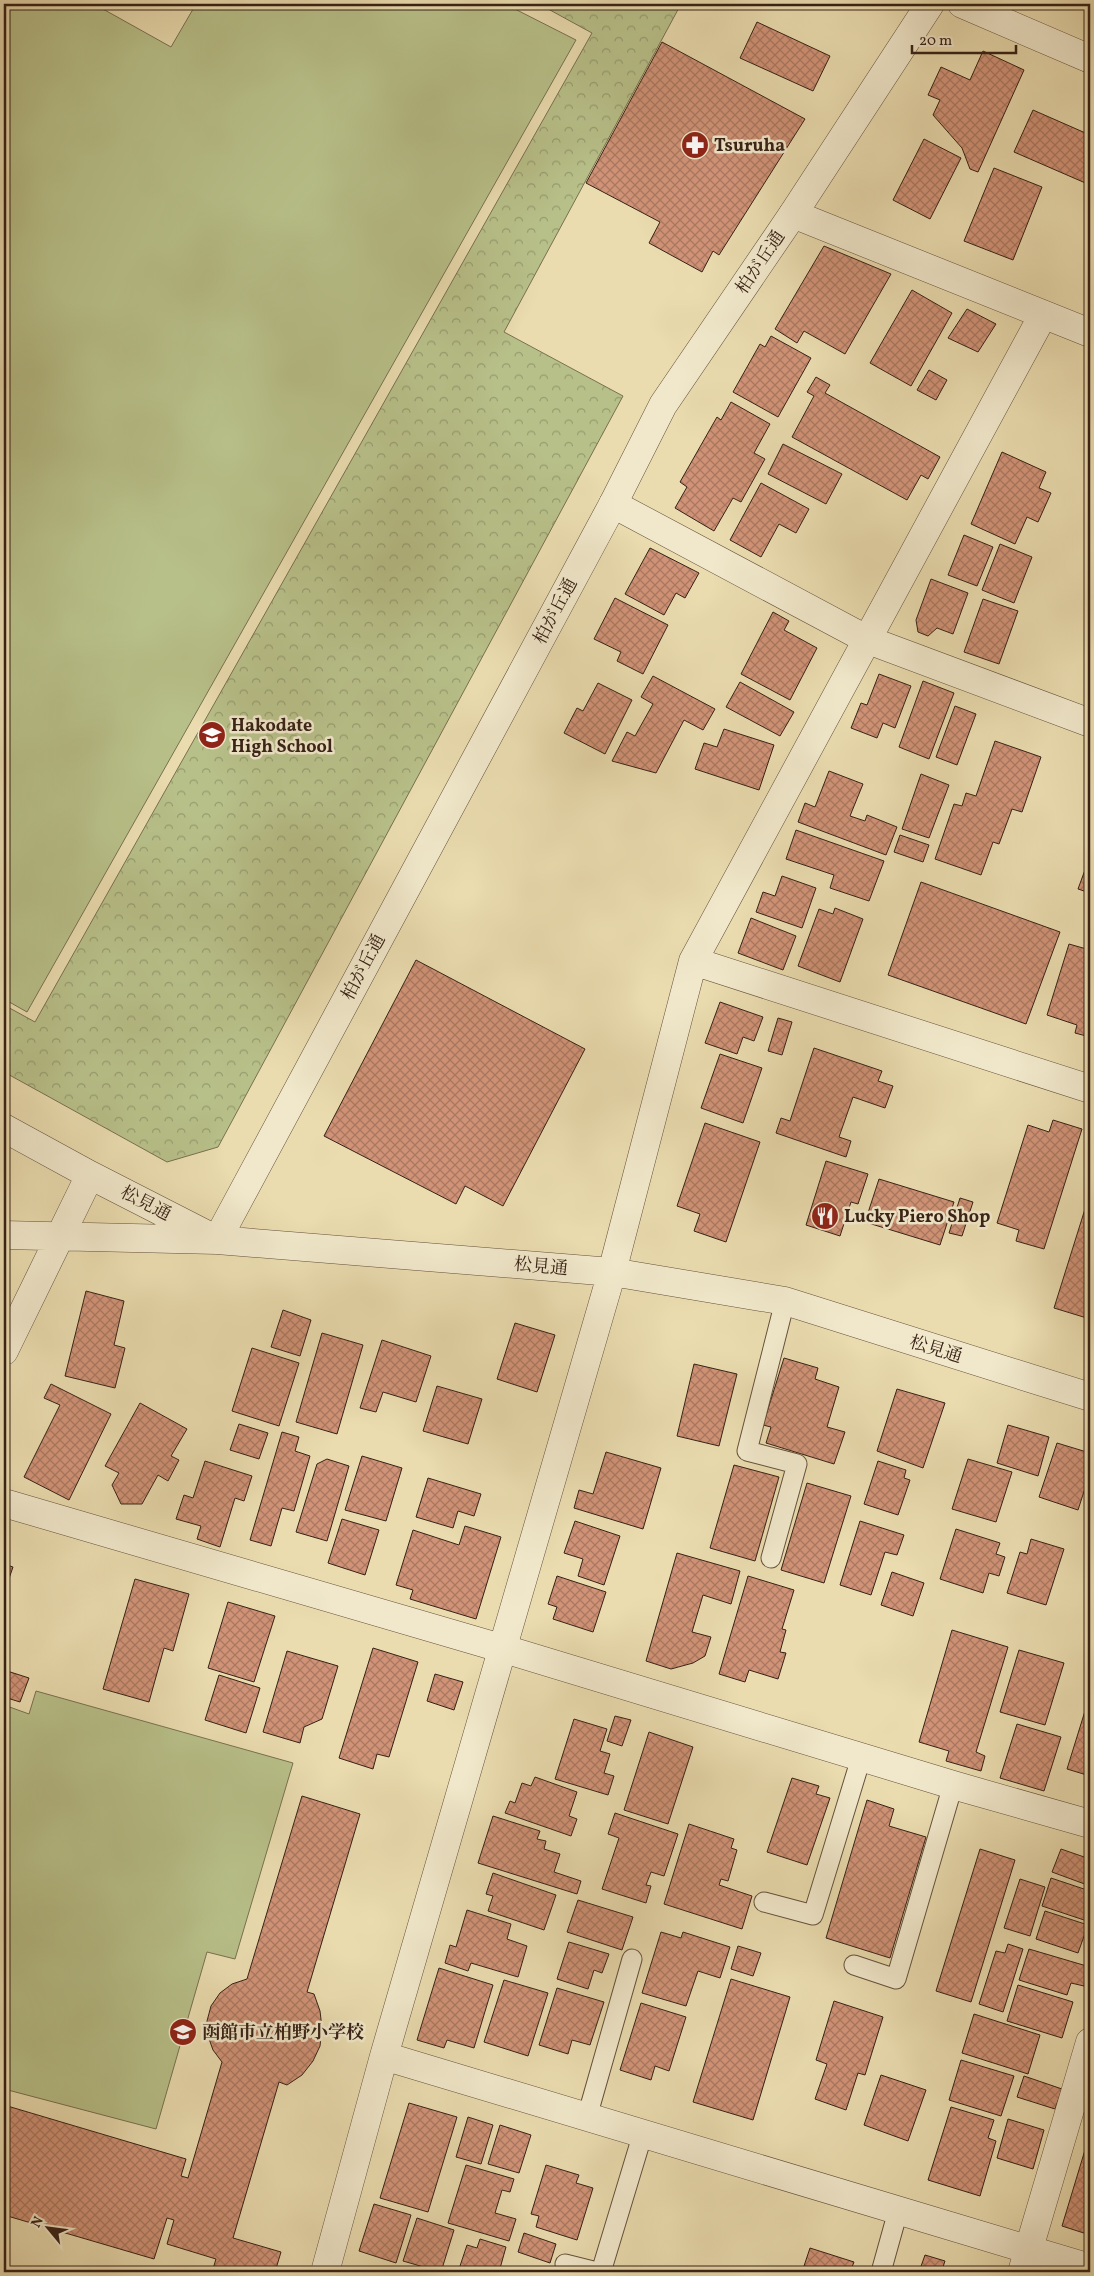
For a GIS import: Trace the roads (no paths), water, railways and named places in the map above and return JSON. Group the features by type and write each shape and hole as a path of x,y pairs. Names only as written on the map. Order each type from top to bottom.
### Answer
{"street":[{"name":"柏が丘通","path":"217,1240 613,504 664,405 930,4"},
{"path":"962,4 1090,59"},
{"path":"792,214 1090,333"},
{"path":"325,2272 384,2056 504,1649 612,1272 692,960 868,640 1043,314"},
{"path":"613,504 868,640 1090,723"},
{"path":"692,960 1090,1089"},
{"name":"松見通","path":"4,1128 90,1175 217,1240 612,1272 785,1301 1090,1397"},
{"path":"4,1351 90,1175"},
{"path":"4,1235 217,1240"},
{"path":"4,1504 504,1649 861,1758 1090,1824"},
{"path":"1025,2261 1090,2042"},
{"path":"384,2056 898,2210 1025,2261 1090,2268"}],"lane":[{"path":"771,1558 797,1464 747,1451 785,1301"},
{"path":"764,1902 813,1915 861,1758"},
{"path":"854,1965 896,1979 953,1785"},
{"path":"587,2117 632,1958"},
{"path":"601,2272 642,2133"},
{"path":"880,2272 898,2210"},
{"path":"565,2264 597,2272"}],"place":[{"name":"Tsuruha","path":"695,145"},
{"name":"Hakodate High School","path":"212,735"},
{"name":"Lucky Piero Shop","path":"825,1216"},
{"name":"函館市立柏野小学校","path":"183,2032"}]}
